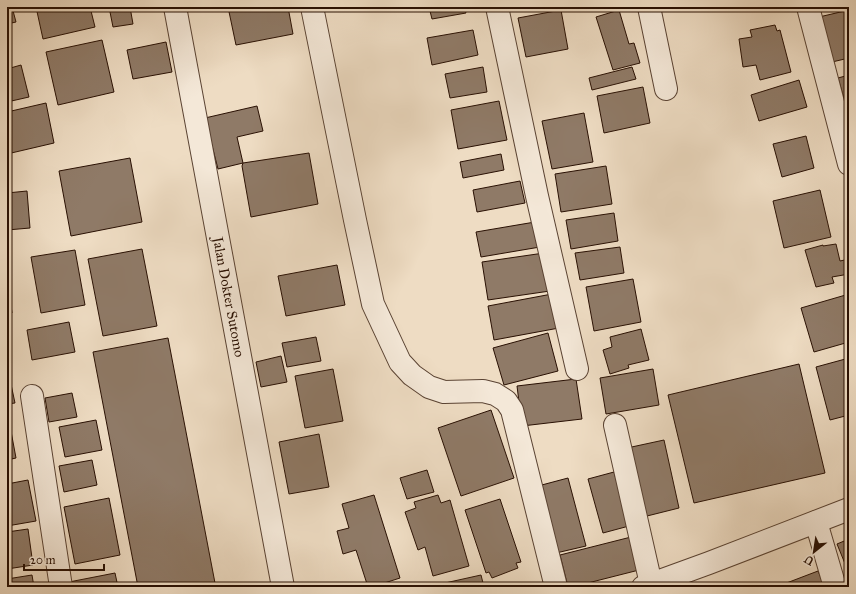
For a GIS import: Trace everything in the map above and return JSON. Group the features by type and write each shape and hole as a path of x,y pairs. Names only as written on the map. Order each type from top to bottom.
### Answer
{"street":[{"name":"Jalan Dokter Sutomo","path":"175,7 283,587"},
{"path":"312,7 373,304 400,362 412,375 429,386 444,392 483,392 495,394 506,401 512,410 556,587"},
{"path":"497,7 537,196 577,369"},
{"path":"649,7 666,89"},
{"path":"808,7 849,164"},
{"path":"32,396 61,587"},
{"path":"615,425 647,585 709,563 849,509"},
{"path":"816,522 834,587"}],"building":[{"path":"7,7 12,7 16,22 7,24"},
{"path":"36,7 90,7 95,27 43,39"},
{"path":"109,7 130,7 133,24 113,27"},
{"path":"228,7 288,7 293,34 236,45"},
{"path":"429,7 464,7 466,13 432,19"},
{"path":"561,10 568,49 526,57 518,18"},
{"path":"619,10 629,44 634,43 640,63 613,70 596,17"},
{"path":"849,10 849,58 832,62 819,17"},
{"path":"775,25 777,31 780,30 791,72 760,80 756,65 743,67 739,39 752,37 750,30"},
{"path":"473,30 478,55 432,65 427,38"},
{"path":"102,40 114,92 58,105 46,52"},
{"path":"166,42 172,72 133,79 127,50"},
{"path":"21,65 29,97 7,102 7,69"},
{"path":"483,67 487,92 450,98 445,74"},
{"path":"632,67 636,79 592,90 589,78"},
{"path":"849,75 849,116 838,78"},
{"path":"799,80 807,107 759,121 751,95"},
{"path":"643,87 650,123 604,133 597,96"},
{"path":"499,101 507,140 458,149 451,110"},
{"path":"46,103 54,143 7,154 7,112"},
{"path":"257,106 263,131 237,137 243,163 218,169 205,118"},
{"path":"584,113 593,162 552,169 542,121"},
{"path":"806,136 814,168 782,177 773,144"},
{"path":"309,153 318,204 251,217 242,166 243,163"},
{"path":"501,154 504,170 463,178 460,162"},
{"path":"130,158 142,222 71,236 59,171"},
{"path":"606,166 612,204 561,212 555,174"},
{"path":"520,181 525,203 477,212 473,190"},
{"path":"820,190 831,237 784,248 773,201"},
{"path":"27,191 30,228 7,230 7,193"},
{"path":"614,213 618,241 571,249 566,220"},
{"path":"535,222 540,247 481,257 476,232"},
{"path":"836,244 840,261 849,259 849,274 832,277 834,283 816,287 805,250 823,245"},
{"path":"620,247 624,273 580,280 575,253"},
{"path":"142,249 157,326 103,336 88,259"},
{"path":"75,250 85,305 41,313 31,257"},
{"path":"544,253 550,291 488,300 482,262"},
{"path":"337,265 345,305 286,316 278,276"},
{"path":"7,275 12,313 7,314"},
{"path":"633,279 641,322 594,331 586,287"},
{"path":"552,294 559,328 494,340 488,306"},
{"path":"849,294 849,342 814,352 801,308"},
{"path":"69,322 75,352 32,360 27,330"},
{"path":"641,329 649,360 628,365 629,368 610,374 603,350 612,347 610,337"},
{"path":"548,333 558,371 504,385 493,348"},
{"path":"316,337 321,361 287,367 282,343"},
{"path":"168,338 215,583 191,587 138,587 93,352"},
{"path":"281,356 287,382 261,387 256,362"},
{"path":"849,358 849,415 830,420 816,367"},
{"path":"799,364 825,473 694,503 668,395"},
{"path":"333,369 343,421 305,428 295,376"},
{"path":"653,369 659,405 606,414 600,378"},
{"path":"9,375 15,403 7,404 7,376"},
{"path":"576,379 582,419 522,426 517,386"},
{"path":"72,393 77,417 49,422 45,398"},
{"path":"7,410 16,458 7,460"},
{"path":"491,410 514,478 461,496 438,428"},
{"path":"96,420 102,450 65,457 59,427"},
{"path":"319,434 329,487 289,494 279,442"},
{"path":"664,440 679,508 643,517 627,448"},
{"path":"92,460 97,485 64,492 59,466"},
{"path":"427,470 434,492 407,499 400,478"},
{"path":"614,472 629,526 603,533 588,479"},
{"path":"568,478 586,546 556,553 538,486"},
{"path":"28,480 36,521 7,526 7,484"},
{"path":"374,495 400,578 368,587 356,550 343,554 337,531 349,528 342,504"},
{"path":"438,495 441,503 450,500 469,566 433,576 425,547 418,550 405,512 416,508 414,502"},
{"path":"109,498 120,555 75,564 64,507"},
{"path":"500,499 521,562 516,563 518,568 492,578 489,572 486,573 465,510"},
{"path":"28,529 33,565 7,569 7,532"},
{"path":"635,536 643,569 568,587 560,555"},
{"path":"849,539 849,571 848,571 837,544"},
{"path":"818,571 825,587 776,587"},
{"path":"115,573 118,587 70,587 69,582"},
{"path":"32,575 34,587 7,587 7,579"},
{"path":"481,575 484,587 427,587"}]}
